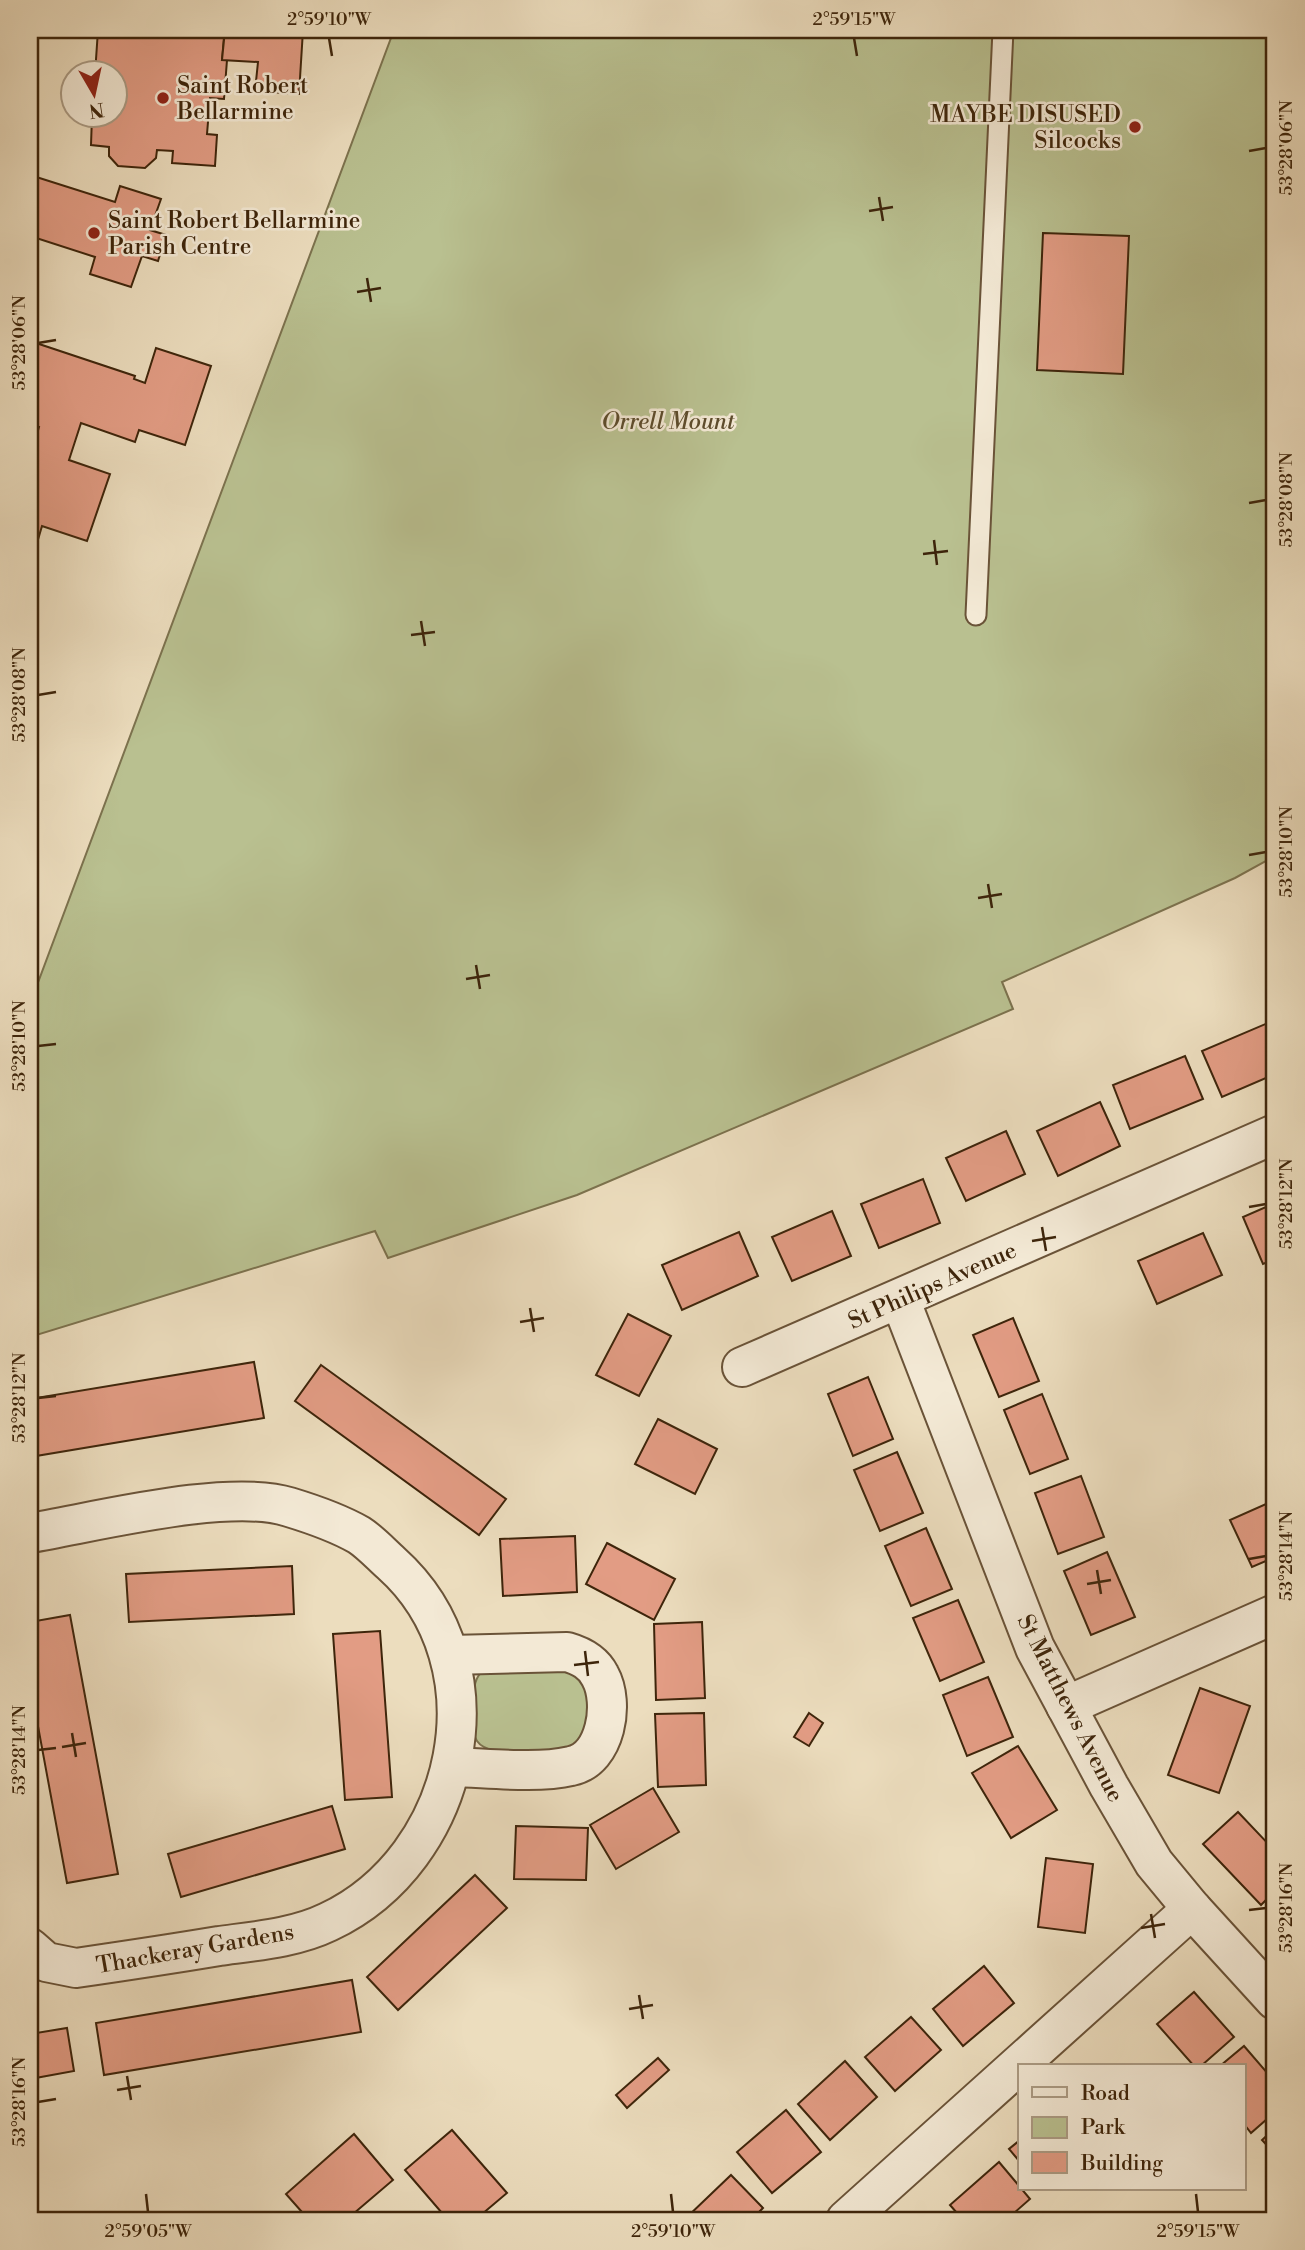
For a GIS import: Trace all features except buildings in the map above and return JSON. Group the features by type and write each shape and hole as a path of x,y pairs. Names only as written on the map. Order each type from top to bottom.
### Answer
{"street":[{"name":"St Philips Avenue","path":"742,1367 1275,1134"},
{"name":"St Matthews Avenue","path":"900,1299 1035,1648 1066,1706 1154,1863 1275,2000"},
{"name":"Thackeray Gardens","path":"30,1533 212,1503 247,1501 287,1506 360,1536 398,1569 420,1594 451,1655 456,1679 457,1726 453,1767 423,1839 370,1896 328,1922 285,1936 76,1968 46,1962 30,1948"},
{"path":"1066,1706 1275,1614"},
{"path":"451,1655 567,1652 582,1656 599,1674 605,1685 606,1727 596,1751 572,1766 453,1767"},
{"path":"1020,2064 1192,1909"},
{"path":"846,2220 1018,2065"}],"lane":[{"path":"976,615 1003,30"}],"green space":[{"name":"Orrell Mount","path":"394,30 1275,30 1275,856 1235,878 1002,982 1013,1009 577,1195 388,1258 375,1231 30,1337 30,1004"},
{"path":"559,1665 585,1680 589,1725 583,1738 562,1749 530,1754 497,1752 477,1741 473,1727 474,1693 476,1680 481,1672 485,1669"}],"place":[{"name":"Saint Robert Bellarmine","path":"163,98"},
{"name":"MAYBE DISUSED Silcocks","path":"1135,127"},
{"name":"Saint Robert Bellarmine Parish Centre","path":"94,233"}]}
